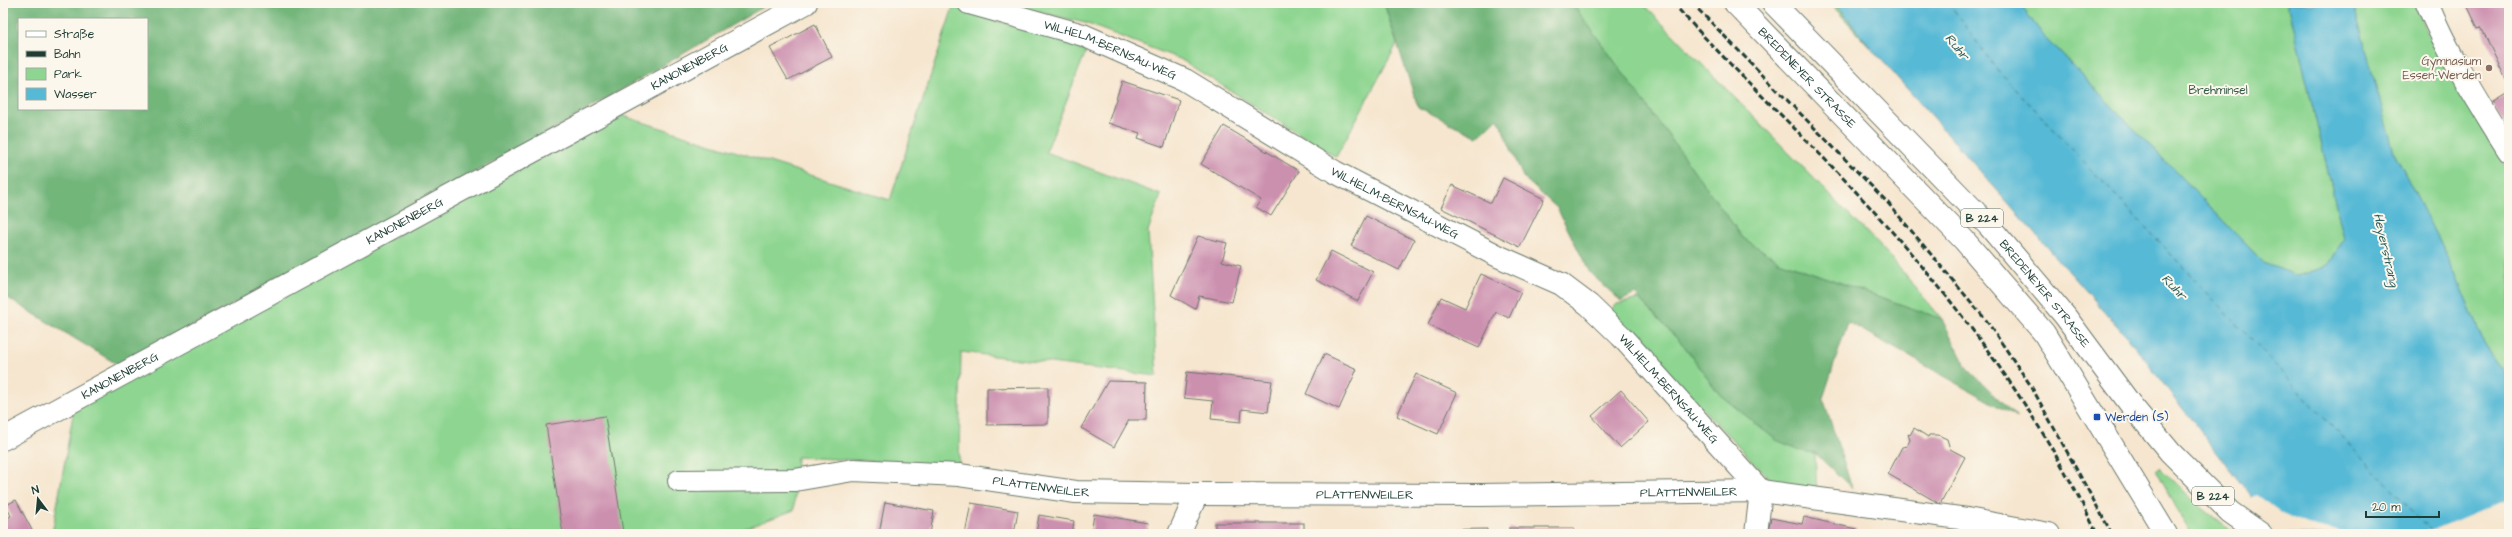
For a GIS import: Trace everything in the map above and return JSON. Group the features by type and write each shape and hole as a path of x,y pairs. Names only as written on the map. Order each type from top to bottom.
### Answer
{"street":[{"name":"KANONENBERG","path":"3,439 806,3"},
{"name":"WILHELM-BERNSAU-WEG","path":"969,3 1083,35 1185,80 1335,172 1500,257 1562,284 1589,305 1621,336 1728,457 1761,490"},
{"name":"BREDENEYER STRASSE","path":"1735,3 1964,240 2044,333 2166,534"},
{"name":"BREDENEYER STRASSE","path":"1773,3 1989,226 2065,316 2131,405 2170,452 2230,512 2261,534"},
{"path":"2427,3 2436,24 2472,93 2509,151"},
{"name":"PLATTENWEILER","path":"679,481 795,480 853,470 959,475 1076,492 1481,495 1761,490 1967,519 2049,534"},
{"path":"1756,534 1761,490"},
{"path":"1179,534 1197,494"}],"green space":[{"path":"3,3 770,3 558,127 120,366 3,295"},
{"path":"1001,3 1384,3 1397,44 1336,157 1180,59 1085,23"},
{"path":"1384,3 1572,3 1743,238 1779,261 1942,319 1967,368 2017,417 1848,322 1823,398 1852,488 1815,453 1805,452 1776,440 1720,395 1685,347 1635,294 1621,301 1590,273 1557,208 1523,177 1498,118 1478,137 1418,107"},
{"path":"1572,3 1642,3 1884,250 1942,319 1779,261 1743,238"},
{"path":"1830,3 1836,3 1871,48"},
{"name":"Brehminsel","path":"2019,3 2288,3 2344,239 2328,266 2298,276 2264,263 2043,35"},
{"path":"2353,3 2415,3 2432,43 2509,174 2509,378 2485,346 2453,269 2394,152"},
{"path":"953,7 1087,49 1046,152 1161,195 1148,231 1157,376 961,352 959,466 797,457 794,510 730,534 52,534 74,409 620,115 890,200"},
{"path":"1639,299 1685,347 1720,395 1815,453 1817,493 1774,483 1609,312 1617,304"},
{"path":"2160,468 2187,495 2234,534 2192,534 2175,507 2156,471"}],"water":[{"path":"1836,3 2019,3 2043,35 2264,263 2298,276 2328,266 2344,239 2288,3 2353,3 2394,152 2453,269 2485,346 2509,378 2509,534 2276,534 2250,495 2127,337 1871,48"}],"pier":[{"path":"2256,495 2280,512 2304,523 2349,534 2274,534 2250,498"},
{"path":"2509,499 2509,534 2409,534 2438,529"}],"building":[{"path":"2466,3 2509,3 2509,86 2481,27 2478,28"},
{"path":"815,24 832,57 788,80 770,48"},
{"path":"1122,81 1179,100 1164,147 1138,138 1140,133 1108,123"},
{"path":"2509,92 2509,131 2491,103"},
{"path":"1224,126 1299,171 1271,216 1256,207 1261,200 1201,164"},
{"path":"1503,178 1544,199 1520,247 1441,208 1452,185 1491,203"},
{"path":"1366,216 1414,240 1399,270 1351,246"},
{"path":"1198,236 1227,243 1222,261 1241,266 1232,302 1199,296 1195,309 1171,295"},
{"path":"1331,251 1373,272 1358,301 1316,280"},
{"path":"1481,274 1521,292 1509,318 1496,312 1479,348 1428,325 1441,297 1465,308"},
{"path":"1324,354 1357,369 1339,409 1306,394"},
{"path":"1187,372 1272,381 1268,412 1242,409 1241,422 1211,419 1213,401 1184,398"},
{"path":"1416,374 1457,393 1438,434 1397,416"},
{"path":"1108,381 1147,382 1146,420 1129,420 1114,447 1081,428"},
{"path":"1048,387 1048,424 987,425 987,388"},
{"path":"1621,390 1649,422 1620,448 1592,416"},
{"path":"605,416 623,532 608,534 563,534 546,425"},
{"path":"1914,428 1928,437 1929,435 1938,435 1947,439 1950,449 1965,457 1940,504 1888,474 1902,447 1907,446 1910,440 1908,434 1910,435"},
{"path":"16,500 34,534 3,534 3,520 11,516 6,505"},
{"path":"885,502 934,511 930,534 879,534"},
{"path":"971,503 1018,511 1014,534 965,534"},
{"path":"1094,514 1148,523 1146,534 1091,534"},
{"path":"1039,515 1074,521 1072,534 1036,534"},
{"path":"1804,517 1856,529 1855,534 1767,534 1771,518 1802,524"},
{"path":"1215,523 1304,523 1304,534 1215,534"},
{"path":"1509,528 1574,528 1574,534 1509,534"},
{"path":"1487,529 1487,534 1424,534 1424,530"}],"ferry route":[{"path":"1949,3 1994,66 2434,534"}],"railway":[{"path":"1673,3 1853,189 1910,252 1941,290 2000,367 2026,407 2052,448 2097,534"},
{"path":"1692,3 1888,203 1986,320 2031,386 2112,534"}],"place":[{"name":"Gymnasium Essen-Werden","path":"2489,68"},
{"name":"Werden (S)","path":"2097,417"}],"water label":[{"name":"Ruhr","path":"1957,47"},
{"name":"Heyerstrang","path":"2386,250"},
{"name":"Ruhr","path":"2174,287"}]}
